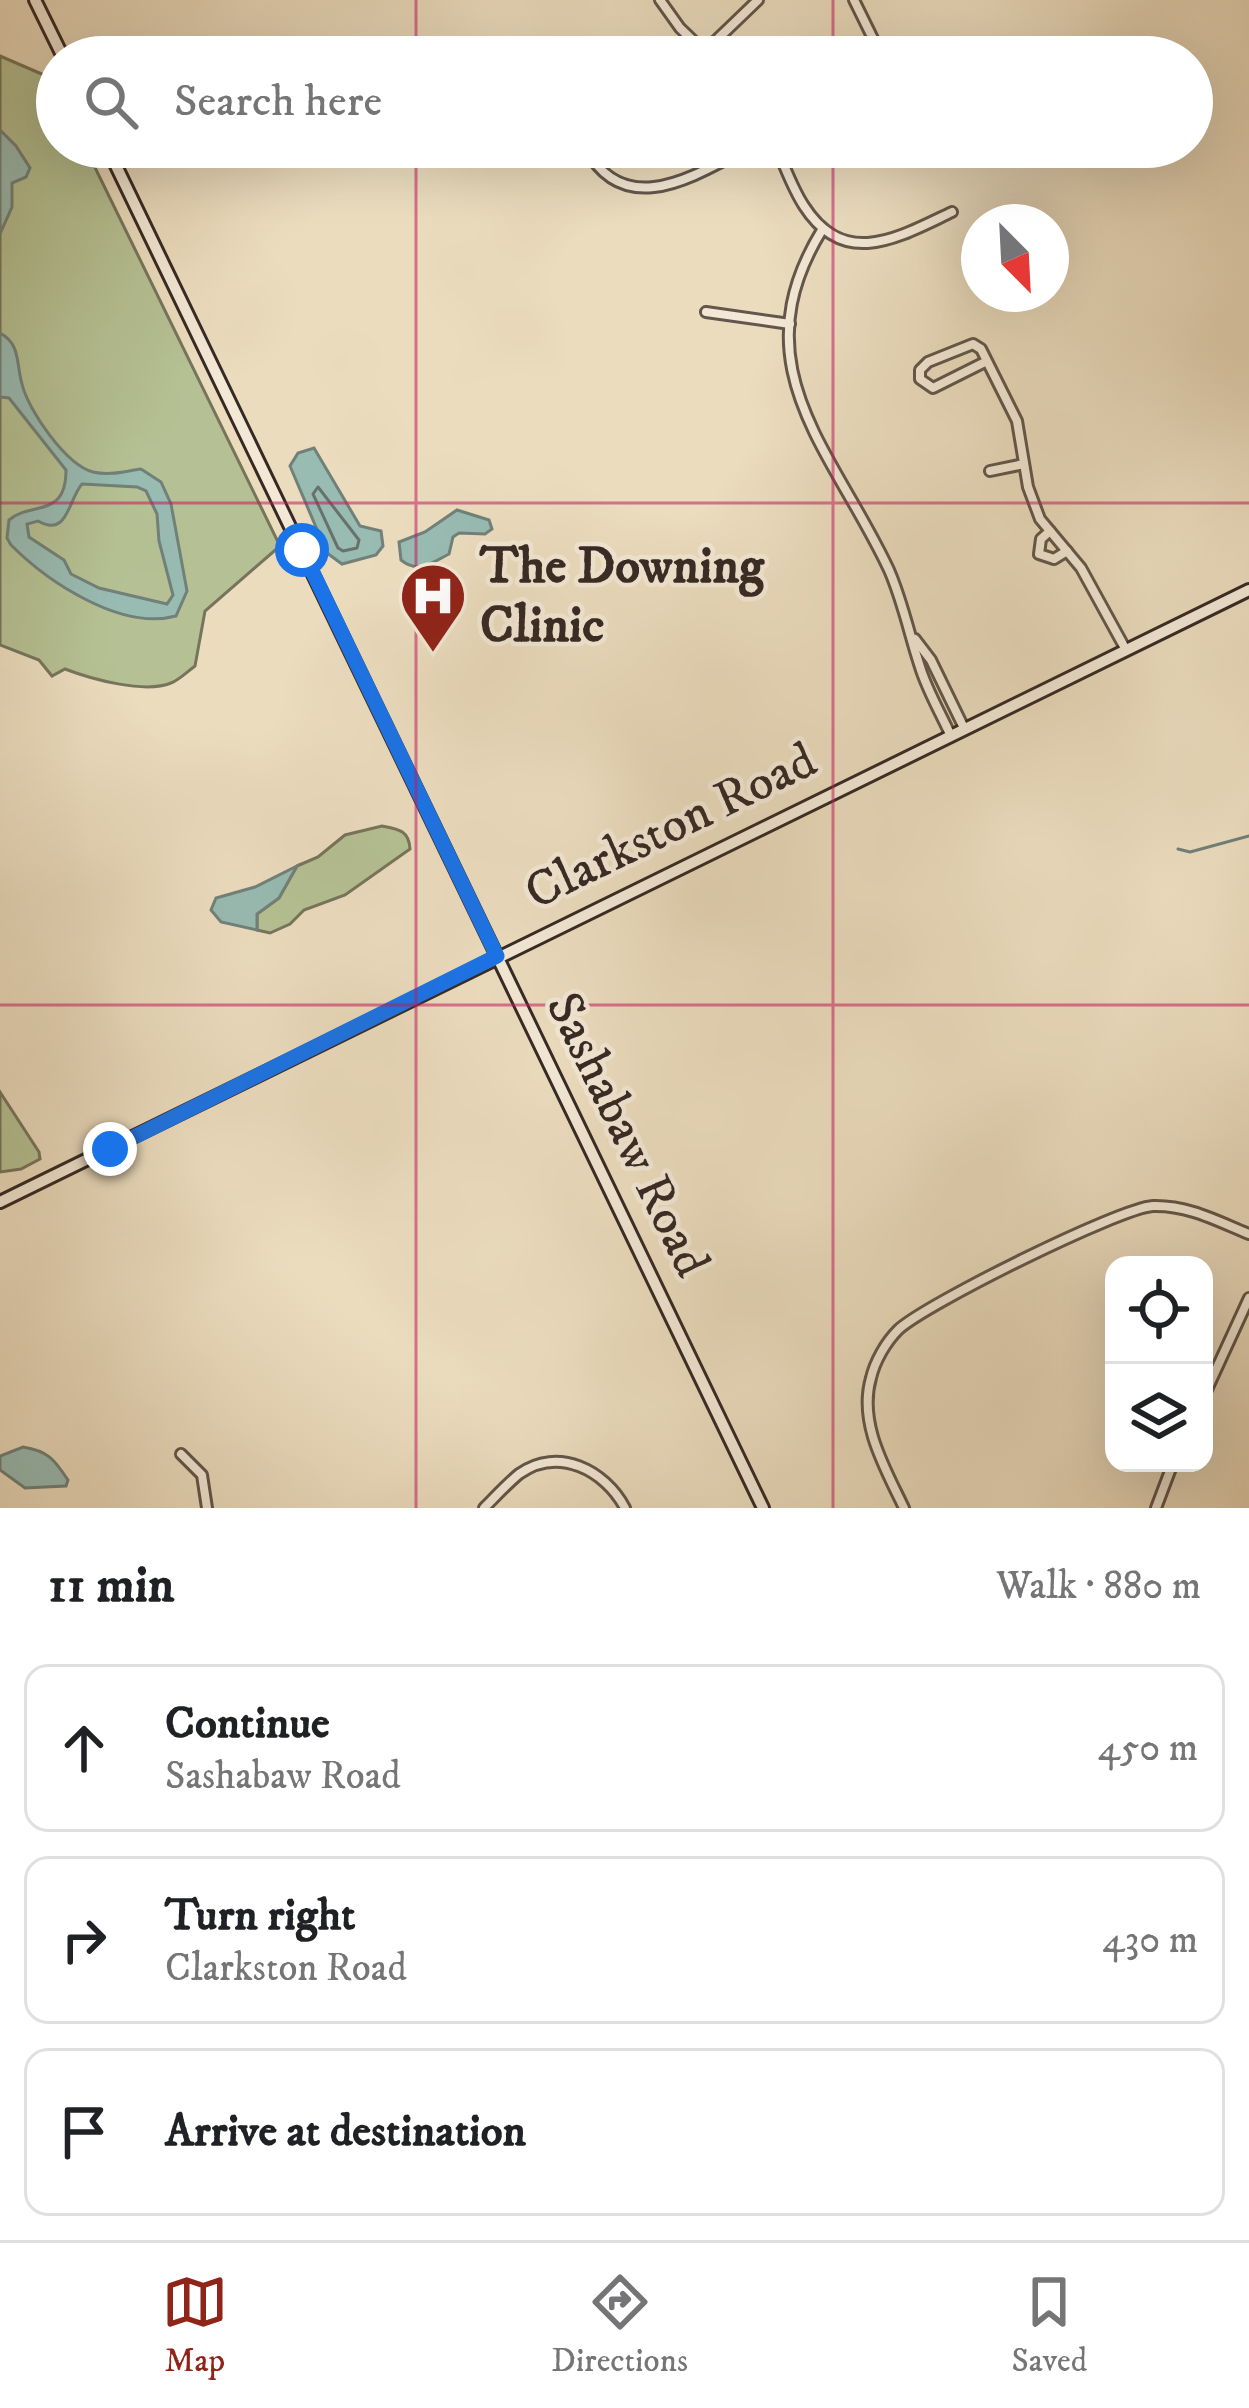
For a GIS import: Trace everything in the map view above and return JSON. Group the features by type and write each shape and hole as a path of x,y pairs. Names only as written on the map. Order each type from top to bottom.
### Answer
{"main road":[{"path":"35,0 53,36"},
{"name":"Sashabaw Road","path":"117,168 764,1508"},
{"name":"Clarkston Road","path":"0,1202 1249,590"}],"street":[{"path":"661,0 688,36"},
{"path":"724,36 758,0"},
{"path":"854,0 872,36"},
{"path":"604,168 623,184 649,189 707,168"},
{"path":"786,168 800,200 823,230 844,240 867,244 897,238 952,212"},
{"path":"823,230 802,266 790,324 788,348 801,407 885,562 914,638 919,666 950,734"},
{"path":"706,312 790,324"},
{"path":"985,362 933,388 920,379 920,370 928,362 974,344 981,349 1017,422 1040,520 1081,568 1126,650"},
{"path":"989,471 1024,464"},
{"path":"1050,531 1041,539 1039,554 1054,559 1066,551"},
{"path":"914,638 931,660 964,728"},
{"path":"904,1508 874,1442 868,1410 871,1377 899,1330 922,1312 1017,1264 1114,1217 1148,1206 1181,1207 1249,1234"},
{"path":"1213,1376 1249,1298"},
{"path":"182,1454 202,1475 207,1508"},
{"path":"484,1508 522,1472 564,1462 601,1476 625,1508"},
{"path":"1156,1508 1170,1472"}],"green space":[{"path":"0,56 36,72 36,168 95,168 280,546 205,611 195,666 174,682 147,687 118,684 65,669 52,676 39,660 0,645"},
{"path":"382,826 405,834 410,849 345,895 304,910 290,924 270,933 257,930 257,914 279,898 297,866 318,857 345,835"},
{"path":"0,1092 40,1159 21,1169 0,1172"}],"water":[{"path":"0,130 30,168 26,177 12,183 12,207 0,234"},
{"path":"0,333 15,349 32,408 71,459 99,473 141,469 161,482 171,504 187,591 176,616 155,619 109,610 65,588 11,545 9,520 54,502 66,470 9,398 0,397","holes":["82,484 146,491 157,514 173,595 167,604 99,588 71,574 64,560 29,537 27,524 61,521"]},
{"path":"314,448 360,526 381,531 383,546 376,555 342,564 327,553 290,466 298,453"},
{"path":"457,510 489,520 492,529 485,534 459,533 453,537 449,554 425,566 401,560 399,542 425,532"},
{"path":"297,866 279,898 257,914 257,930 221,922 211,910 216,898 255,887"},
{"path":"23,1447 50,1457 68,1480 66,1486 25,1488 0,1470 0,1456"}],"waterway":[{"path":"1178,849 1190,852 1249,836"}],"place":[{"name":"The Downing Clinic","path":"433,655"}],"route":[{"path":"110,1149 497,956 302,550"}]}
